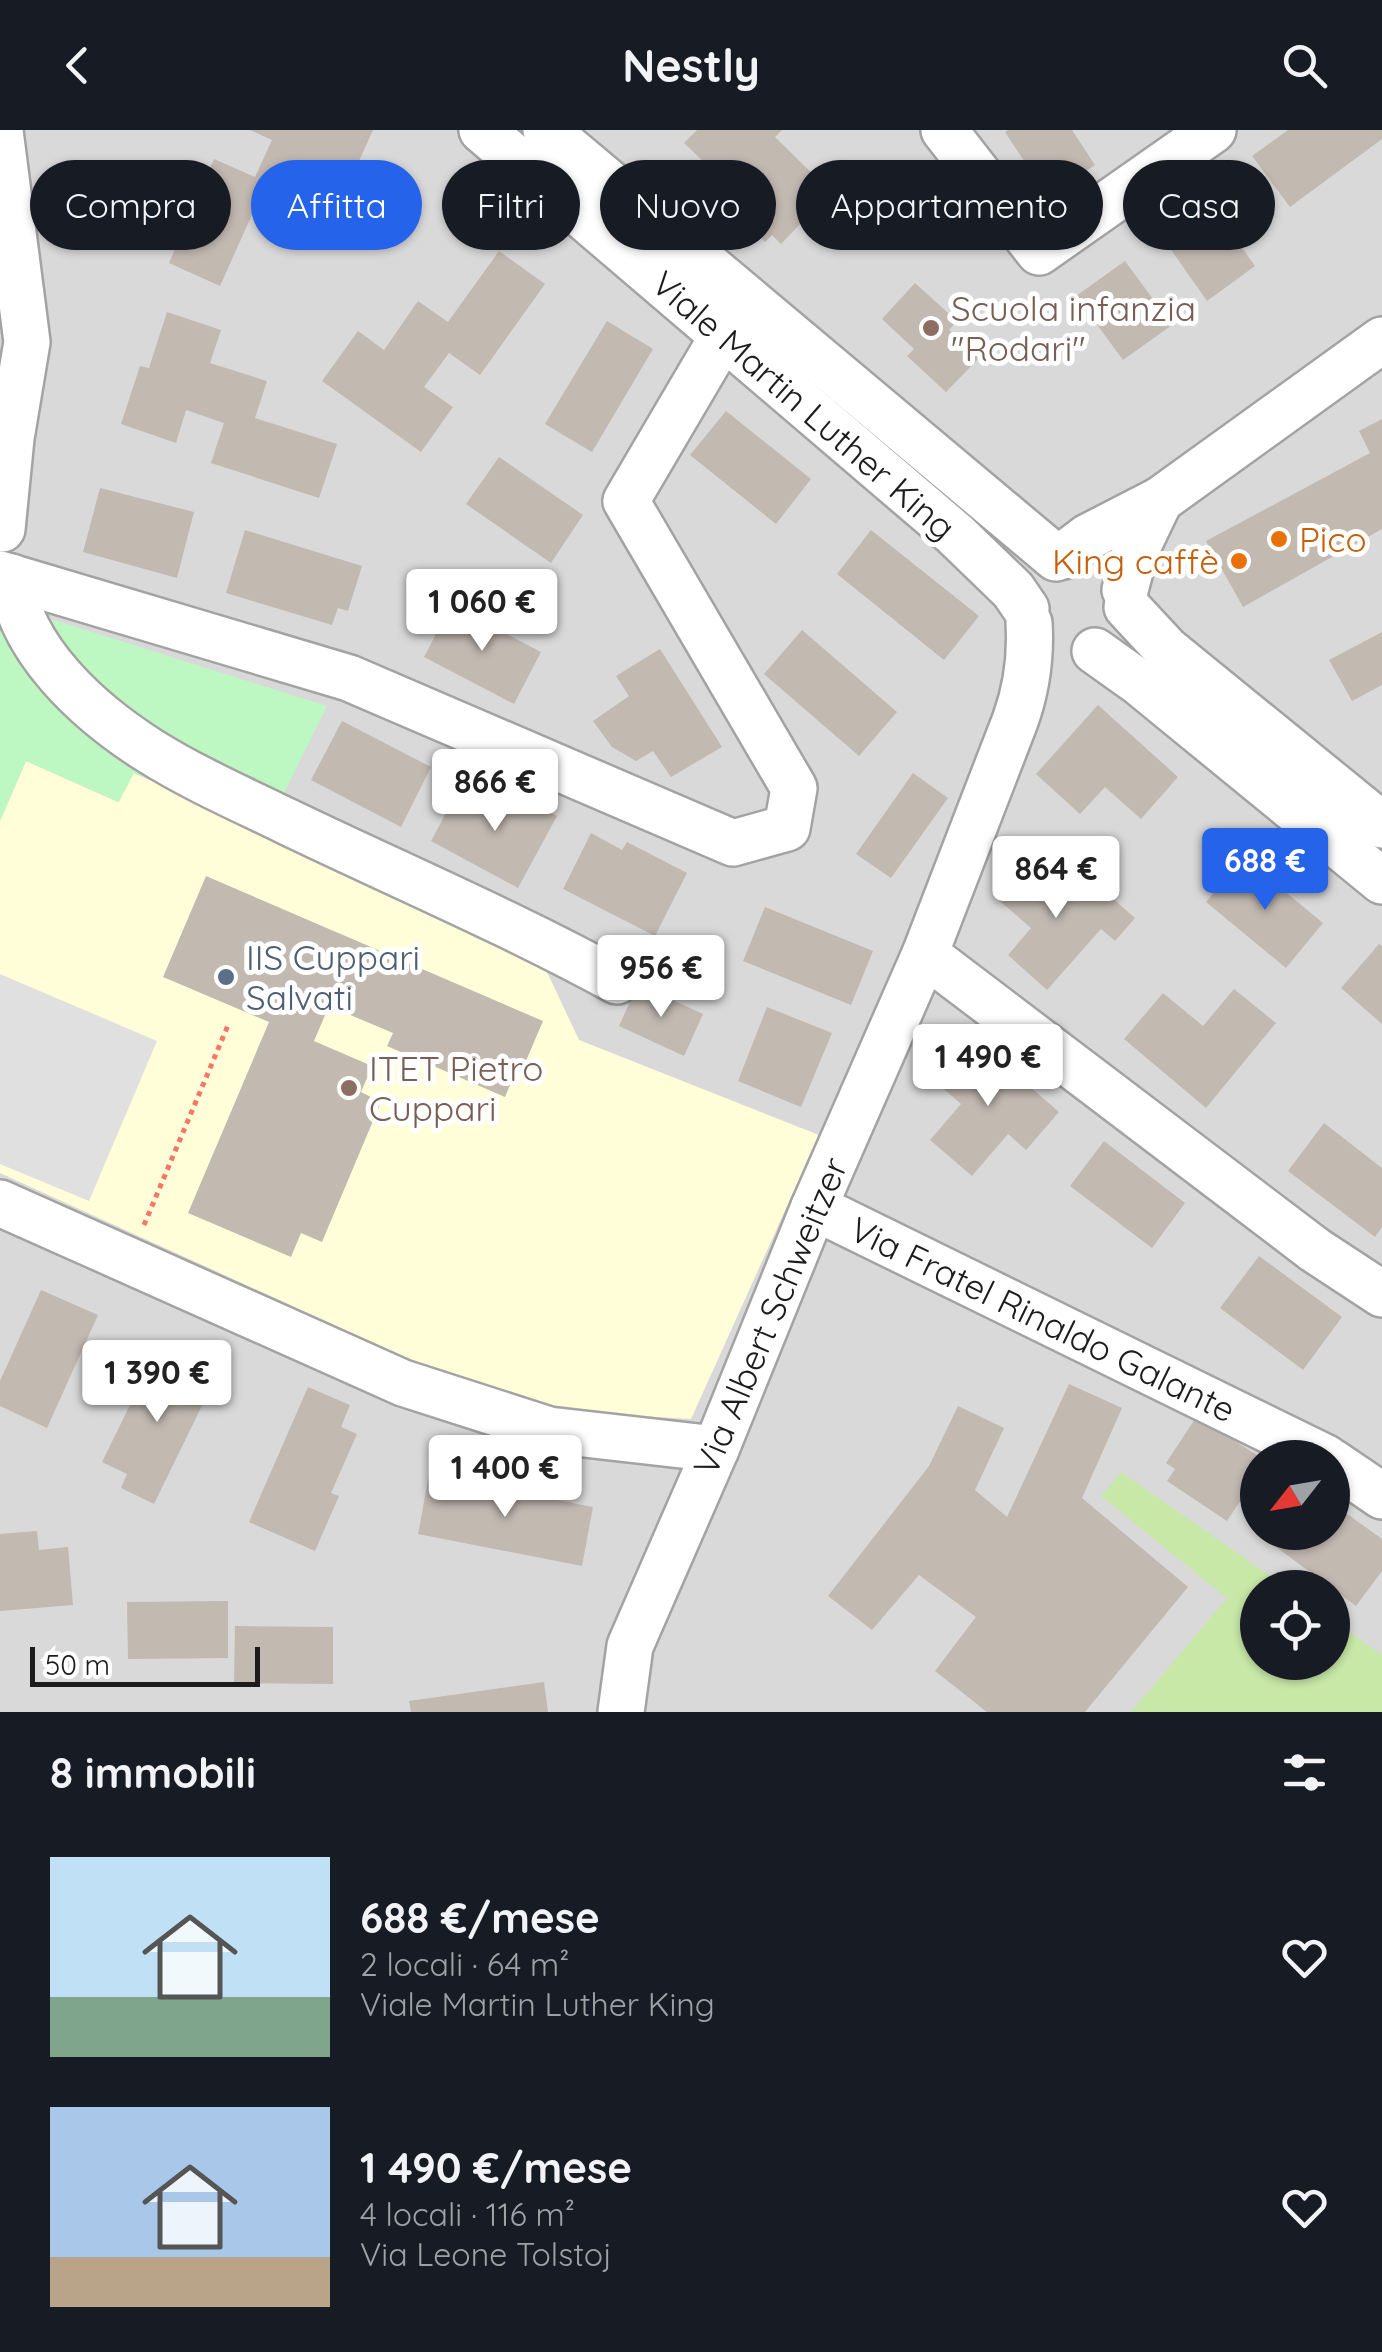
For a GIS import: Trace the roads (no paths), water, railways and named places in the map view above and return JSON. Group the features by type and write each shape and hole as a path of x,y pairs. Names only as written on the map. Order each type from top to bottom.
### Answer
{"street":[{"name":"Viale Martin Luther King","path":"482,130 956,534 1013,590 1038,637 1064,654 1088,653 1140,683 1382,881"},
{"name":"Viale Martin Luther King","path":"546,130 1060,557 1079,554 1094,558 1118,576 1126,599 1167,650 1382,825"},
{"path":"944,130 1039,252 1213,130"},
{"path":"0,131 27,342 5,445 3,555 20,614 34,641 59,674 94,708 150,751 388,870 552,945 616,980"},
{"path":"3,555 349,678 733,843 786,828 794,788 626,500 722,336"},
{"path":"1028,616 1026,597 1036,574 1088,537 1160,500 1382,340"},
{"path":"1088,653 1118,634 1135,552 1160,500"},
{"name":"Via Albert Schweitzer","path":"621,1712 630,1646 925,954 1022,702 1030,644 1028,616"},
{"name":"Via Albert Schweitzer","path":"1022,702 1056,665 1088,653"},
{"path":"925,954 1314,1250 1382,1294"},
{"path":"0,1203 403,1383 549,1430 716,1449"},
{"name":"Via Fratel Rinaldo Galante","path":"814,1208 1289,1440"},
{"path":"1350,1474 1382,1496"}],"place":[{"name":"Scuola infanzia \"Rodari\"","path":"931,328"},
{"name":"Pico","path":"1279,539"},
{"name":"King caffè","path":"1239,561"},
{"name":"IIS Cuppari Salvati","path":"226,977"},
{"name":"ITET Pietro Cuppari","path":"349,1088"}]}
